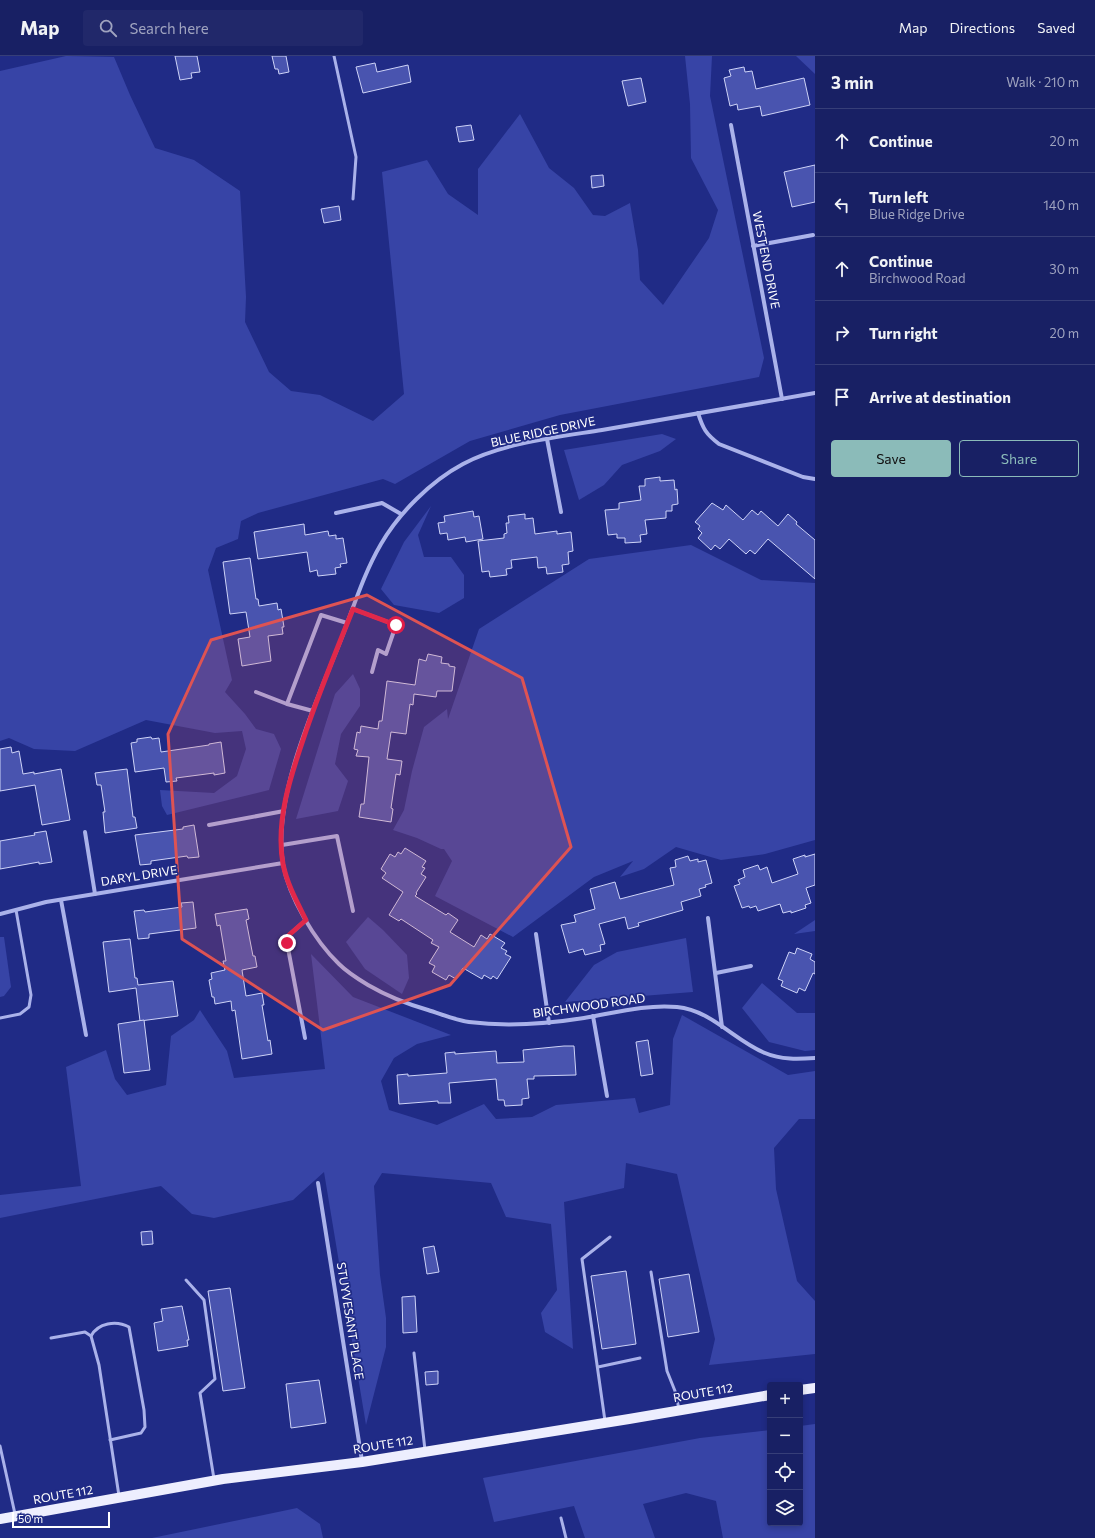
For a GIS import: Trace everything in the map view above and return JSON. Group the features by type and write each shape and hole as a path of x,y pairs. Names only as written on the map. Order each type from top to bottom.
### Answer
{"main road":[{"path":"803,1390 815,1388"},
{"name":"ROUTE 112","path":"0,1519 214,1481 362,1462 767,1395"}],"street":[{"name":"WEST END DRIVE","path":"731,125 782,399"},
{"path":"753,246 813,235"},
{"name":"BLUE RIDGE DRIVE","path":"283,863 282,845 284,811 290,781 313,711 347,623 364,580 381,544 401,514 428,488 463,464 502,449 547,439 815,393"},
{"path":"698,413 702,428 709,437 719,444 802,477 815,479"},
{"path":"547,439 561,512"},
{"path":"336,513 382,503 401,514"},
{"path":"353,609 396,625 386,654 378,650 372,672"},
{"path":"287,704 321,615 347,623"},
{"path":"256,692 287,704 313,711"},
{"path":"209,825 284,811"},
{"path":"85,832 95,894"},
{"path":"282,845 337,836 353,911"},
{"name":"DARYL DRIVE","path":"0,914 46,902 283,863"},
{"name":"BIRCHWOOD ROAD","path":"283,863 287,880 306,920 317,938 340,966 368,985 401,1002 466,1022 508,1025 549,1023 644,1008 687,1008 722,1026 744,1042 767,1054 789,1059 815,1058"},
{"path":"60,900 86,1035"},
{"path":"708,918 722,1026"},
{"path":"305,1038 287,943 289,935 306,920"},
{"path":"536,934 549,1023"},
{"path":"716,974 751,966"},
{"path":"593,1016 607,1096"},
{"name":"STUYVESANT PLACE","path":"318,1183 362,1462"}],"lane":[{"path":"334,56 356,157 353,199"},
{"path":"0,1018 20,1014 29,1007 31,995 16,910"},
{"path":"606,1423 582,1259 610,1237"},
{"path":"651,1272 667,1371 676,1391 679,1410"},
{"path":"186,1280 204,1300 215,1379 200,1392 214,1481"},
{"path":"91,1336 94,1330 107,1324 122,1323 129,1327 144,1410 145,1427 141,1434 110,1440"},
{"path":"51,1338 85,1332 91,1336 99,1365 119,1498"},
{"path":"414,1353 425,1452"},
{"path":"598,1367 640,1358"},
{"path":"0,1446 15,1516"},
{"path":"561,1518 566,1538"}],"highlighted area":[{"path":"367,595 522,678 571,847 450,985 323,1030 182,939 168,734 211,640"}],"shaded area":[{"path":"66,56 114,57 155,148 194,160 240,191 246,297 245,322 269,372 291,391 320,395 373,421 404,394 382,172 427,160 448,194 478,215 478,169 520,114 549,168 574,188 593,215 605,216 630,203 638,250 640,280 663,305 709,238 718,210 691,158 690,104 685,56 712,56 710,96 764,358 759,377 560,415 470,441 395,484 383,479 258,513 241,521 238,539 216,548 208,570 232,680 225,692 245,714 256,729 274,734 281,749 269,790 167,815 162,806 160,790 214,793 237,776 246,749 242,731 215,733 146,720 75,751 34,749 9,738 0,741 0,71"},
{"path":"796,56 815,56 815,74"},
{"path":"662,434 676,439 660,451 622,465 604,485 579,500 564,450"},
{"path":"431,506 418,535 424,557 451,557 464,575 464,598 439,613 394,605 381,589 404,542"},
{"path":"691,545 761,580 815,583 815,840 765,854 721,860 676,847 644,869 620,877 633,861 594,877 513,937 435,896 452,861 444,849 393,830 404,810 412,771 424,727 447,709 448,719 479,629 589,559"},
{"path":"353,674 360,689 360,706 341,734 335,764 348,781 338,811 296,819 335,694"},
{"path":"368,917 407,955 409,978 402,994 365,969 346,942"},
{"path":"815,920 815,931 794,934"},
{"path":"0,937 4,937 11,987 4,996 0,997"},
{"path":"686,938 693,992 565,1002 594,965 617,952"},
{"path":"311,954 353,997 451,1035 417,1044 394,1058 381,1081 389,1110 437,1125 484,1104 496,1119 532,1117 556,1105 635,1098 639,1113 670,1105 673,1039 682,1015 788,1075 815,1071 815,1119 799,1119 774,1148 776,1189 797,1281 815,1301 815,1354 709,1365 715,1339 677,1174 626,1163 624,1188 564,1202 573,1349 545,1332 541,1313 557,1290 551,1224 506,1217 491,1183 382,1173 374,1186 380,1275 386,1318 386,1347 366,1425 324,1172 293,1200 214,1218 192,1214 161,1186 0,1218 0,1195 81,1186 66,1067 106,1050 115,1079 127,1095 166,1085 171,1036 194,1020 200,1010 227,1051 234,1078 325,1069"},
{"path":"762,983 797,1013 815,1013 815,1050 805,1051 769,1042 742,1008"},
{"path":"815,1424 815,1538 723,1538 716,1501 686,1493 643,1504 655,1538 585,1538 574,1506 494,1522 483,1478 700,1438 767,1430 767,1526 803,1526 803,1426"},
{"path":"297,1508 320,1524 323,1538 152,1538"}],"building":[{"path":"175,56 197,56 200,72 191,73 192,78 180,80"},
{"path":"272,56 286,56 289,72 279,74 278,69 275,69"},
{"path":"375,63 377,72 408,65 411,82 363,93 356,67"},
{"path":"744,67 745,72 752,71 756,89 804,78 810,105 762,116 760,106 738,110 737,104 730,106 724,78 731,76 729,70"},
{"path":"641,78 646,102 628,106 622,81"},
{"path":"471,125 474,140 459,142 456,127"},
{"path":"815,165 815,202 792,207 784,172"},
{"path":"603,175 604,186 592,188 591,176"},
{"path":"339,206 341,220 324,223 321,209"},
{"path":"660,477 660,481 674,480 675,490 677,489 678,504 672,505 672,511 666,511 666,518 645,520 647,534 640,535 641,542 625,543 625,538 617,538 617,534 608,535 605,510 619,509 619,503 641,500 639,486 645,486 645,479"},
{"path":"712,503 723,510 726,505 743,520 752,510 758,515 761,511 778,526 788,514 797,522 796,524 815,540 815,579 768,539 755,554 750,550 746,554 729,539 720,549 715,545 711,550 698,538 702,533 698,529 700,526 695,522"},
{"path":"473,511 474,517 479,516 483,539 466,542 465,537 448,540 447,533 440,534 438,523 445,522 444,516"},
{"path":"525,514 525,519 533,518 535,534 557,531 557,534 571,532 573,551 568,552 569,564 562,565 563,572 547,574 546,567 538,568 537,557 511,560 512,568 506,569 507,575 490,577 489,571 482,572 478,541 504,538 504,534 507,533 506,523 509,523 508,516"},
{"path":"304,524 305,535 328,531 329,536 336,535 336,539 343,538 347,563 340,564 341,567 335,568 336,574 318,576 317,570 310,572 307,552 258,559 254,532"},
{"path":"250,558 256,599 258,599 259,606 277,603 278,610 281,609 284,627 282,627 283,634 268,636 271,661 242,666 238,639 250,637 246,612 230,614 223,562"},
{"path":"428,654 442,657 441,663 449,664 449,666 455,667 452,691 437,691 436,697 414,694 413,705 410,704 406,734 391,732 387,759 402,761 400,775 396,774 391,808 393,809 391,822 359,817 361,804 364,804 369,757 356,756 358,750 354,749 357,732 360,733 361,726 378,729 379,721 382,721 387,681 415,685 419,659 426,661"},
{"path":"151,737 152,739 159,738 161,752 221,742 225,773 176,778 177,781 166,782 164,768 135,772 131,743 137,742 137,739"},
{"path":"11,747 12,753 19,751 23,774 34,772 34,774 61,769 70,820 42,825 35,785 0,791 0,749"},
{"path":"127,769 133,817 135,817 137,828 105,833 103,812 105,812 101,785 97,785 95,773"},
{"path":"194,825 199,857 188,858 187,856 151,861 151,864 140,865 135,835 183,829 183,827"},
{"path":"46,831 52,862 39,864 39,862 0,869 0,841 35,835 34,833"},
{"path":"405,848 426,861 422,867 425,868 421,874 426,877 415,896 446,915 448,913 458,920 450,932 474,947 481,935 487,939 490,934 505,943 501,948 507,951 505,954 511,957 497,979 493,976 491,979 484,975 482,979 463,968 456,979 449,975 446,980 432,972 435,966 429,963 439,947 431,943 433,940 401,919 399,921 389,915 403,892 382,878 386,873 381,869 390,854 395,857 398,852 401,854"},
{"path":"815,854 815,885 806,888 811,903 805,905 806,908 791,913 791,911 783,913 780,904 758,911 756,906 742,908 734,886 740,884 738,880 745,877 743,870 758,865 760,870 767,867 772,883 798,874 793,859 805,855 805,857"},
{"path":"688,856 690,861 698,859 698,862 706,860 712,883 699,889 701,896 681,902 683,910 638,923 639,926 628,929 625,917 599,924 605,944 600,945 601,951 585,955 583,949 569,953 561,925 576,922 574,915 595,909 590,889 615,882 620,899 674,885 670,868 676,867 675,860"},
{"path":"193,902 196,928 149,934 149,938 138,939 134,911 144,910 145,912 182,907 181,903"},
{"path":"247,909 249,919 246,920 253,956 255,956 257,967 242,970 246,996 262,993 264,1005 262,1005 268,1041 270,1040 272,1054 242,1059 235,1010 232,1011 231,1001 215,1004 214,997 212,997 209,980 212,979 211,973 225,970 223,961 226,961 220,925 217,926 215,914"},
{"path":"130,939 135,978 137,978 138,985 173,981 178,1016 140,1021 136,988 109,992 103,942"},
{"path":"797,948 812,954 810,959 815,962 815,974 813,973 805,991 799,988 797,993 781,986 783,981 778,979 789,952 795,954"},
{"path":"144,1020 150,1070 124,1073 118,1024"},
{"path":"648,1040 653,1074 641,1076 636,1042"},
{"path":"574,1046 576,1075 534,1076 534,1079 527,1079 529,1098 522,1099 522,1105 505,1106 504,1100 498,1100 496,1079 449,1083 451,1103 438,1103 438,1101 399,1104 397,1075 408,1074 408,1076 447,1073 445,1053 455,1052 455,1054 496,1051 497,1063 524,1062 523,1050"},
{"path":"152,1231 153,1244 142,1245 141,1232"},
{"path":"434,1246 439,1272 427,1274 423,1248"},
{"path":"626,1271 636,1344 602,1349 591,1276"},
{"path":"689,1274 699,1332 668,1337 659,1279"},
{"path":"230,1288 245,1388 223,1391 208,1291"},
{"path":"415,1296 417,1332 403,1333 402,1297"},
{"path":"182,1306 189,1340 187,1340 188,1346 158,1351 154,1323 163,1321 161,1309"},
{"path":"438,1371 438,1384 426,1385 425,1372"},
{"path":"319,1380 326,1423 291,1428 286,1384"}],"route":[{"path":"287,943 291,932 306,920 287,880 283,863 282,845 284,811 297,757 313,711 353,609 396,625"}]}
